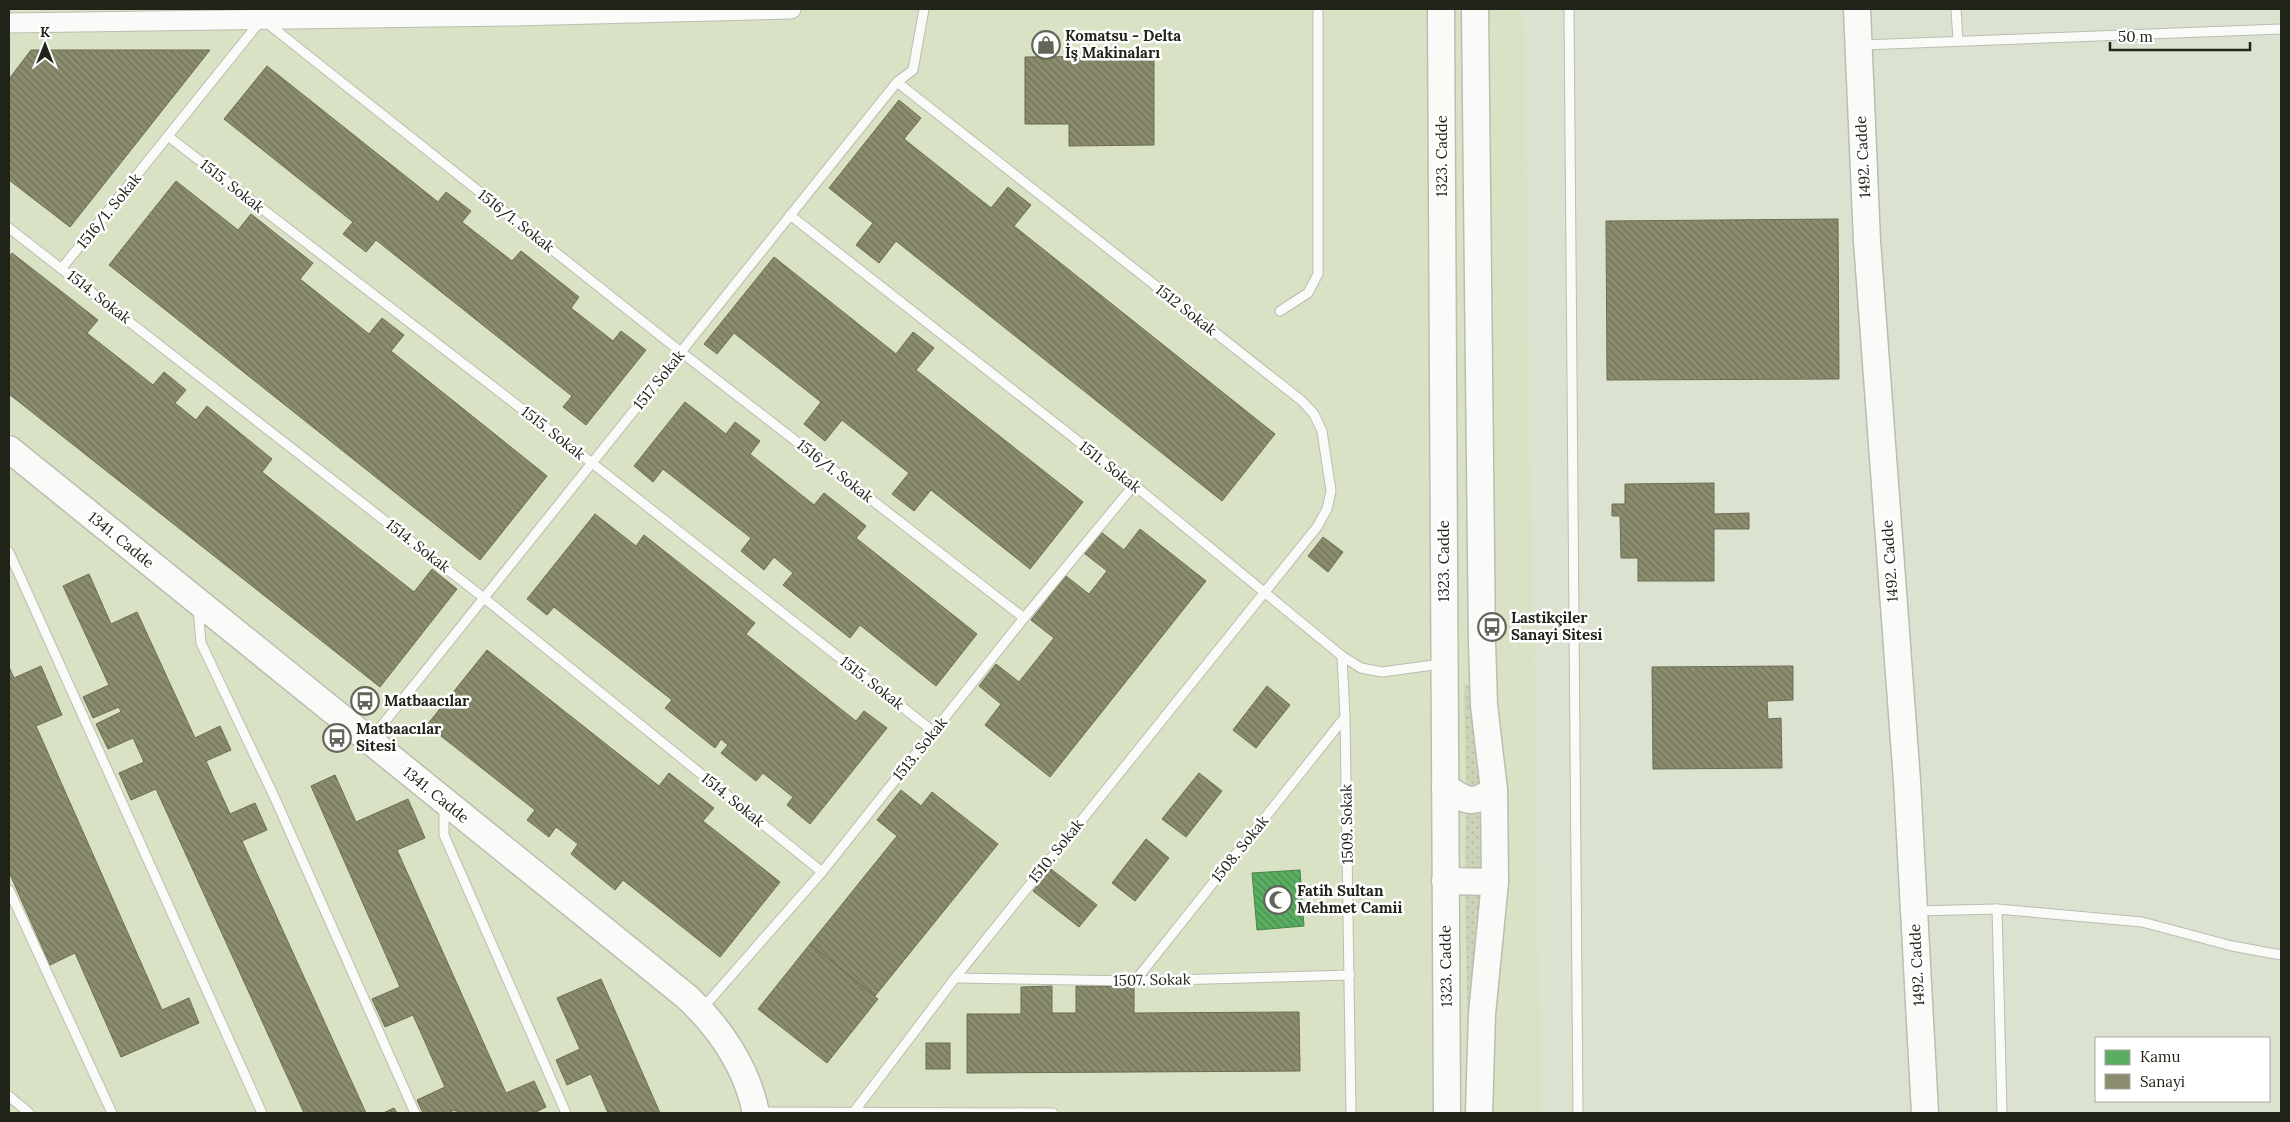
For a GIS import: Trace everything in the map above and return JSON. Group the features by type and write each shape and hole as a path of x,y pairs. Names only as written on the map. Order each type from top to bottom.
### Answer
{"main road":[{"name":"1323. Cadde","path":"1441,9 1447,1113"},
{"path":"1475,9 1483,664 1484,705 1494,790 1495,882 1481,1030 1479,1113"},
{"name":"1492. Cadde","path":"1857,9 1867,241 1907,781 1925,1113"},
{"name":"1341. Cadde","path":"9,449 444,802 636,955 701,1010 734,1055 749,1089 756,1113"},
{"path":"1445,664 1483,664"},
{"path":"1445,787 1464,800 1480,800 1494,790"},
{"path":"1445,881 1495,882"}],"street":[{"path":"9,23 262,19 514,12 791,9"}],"lane":[{"name":"1517 Sokak","path":"370,742 897,82 913,70 924,9"},
{"path":"1280,311 1308,294 1318,274 1318,9"},
{"path":"1569,9 1578,1113"},
{"path":"1956,9 1958,41"},
{"name":"1516/1. Sokak","path":"62,268 262,19 681,352 1024,618"},
{"path":"1858,45 2281,29"},
{"name":"1512 Sokak","path":"897,82 1302,401 1314,414 1322,431 1331,491 1327,509 1317,527 1264,593"},
{"name":"1515. Sokak","path":"169,137 592,463 934,732"},
{"name":"1511. Sokak","path":"790,215 1134,486 1342,656 1361,668 1382,672 1445,664"},
{"name":"1514. Sokak","path":"9,228 484,598 822,872"},
{"name":"1513. Sokak","path":"701,1010 822,872 1024,618 1134,486"},
{"path":"9,552 262,1113"},
{"name":"1510. Sokak","path":"853,1113 954,978 1264,593"},
{"path":"197,602 201,643 273,794 415,1113"},
{"name":"1509. Sokak","path":"1342,656 1345,717 1351,1113"},
{"name":"1508. Sokak","path":"1135,981 1345,717"},
{"path":"444,802 444,836 566,1113"},
{"path":"9,890 112,1113"},
{"path":"1914,911 1997,910 2142,922 2232,946 2281,956"},
{"path":"1997,910 2002,1113"},
{"name":"1507. Sokak","path":"954,978 1135,981 1350,975"},
{"path":"9,1096 29,1113"},
{"path":"756,1113 1053,1113"}],"shaded area":[{"path":"9,9 1523,9 1541,1113 9,1113"},
{"path":"1464,684 1471,684 1484,787 1481,793 1466,785"},
{"path":"1466,806 1473,813 1486,815 1489,871 1465,875"},
{"path":"1469,892 1482,895 1472,1033 1468,1033 1465,894"}],"building: Kamu":[{"name":"Fatih Sultan Mehmet Camii","path":"1300,870 1304,926 1257,930 1252,873"}],"building: Sanayi":[{"path":"31,50 210,50 70,227 9,180 9,79"},
{"path":"1154,56 1154,145 1069,146 1069,124 1025,124 1025,57"},
{"path":"267,66 438,202 446,192 471,211 462,222 512,261 521,251 579,297 571,308 613,341 621,331 646,350 586,425 563,407 572,396 376,240 366,252 343,234 353,222 224,119"},
{"path":"899,100 921,118 904,139 991,208 1008,187 1031,205 1014,226 1275,434 1222,501 896,241 879,263 856,245 873,223 829,188"},
{"path":"176,181 238,230 251,214 313,263 300,279 369,334 382,318 404,335 391,351 547,476 480,560 109,265"},
{"path":"1838,219 1839,379 1607,380 1606,221"},
{"path":"12,253 98,320 87,333 153,385 164,372 186,390 175,403 196,420 207,406 272,459 262,472 414,592 432,569 457,589 380,687 9,394 9,257"},
{"path":"774,257 896,354 913,332 934,348 916,370 1083,502 1030,569 931,490 914,511 892,494 909,473 842,420 825,441 804,424 821,402 734,333 717,354 704,344"},
{"path":"685,402 726,434 735,422 760,441 750,454 814,505 824,493 866,526 856,538 977,634 936,686 860,625 850,638 783,585 793,573 774,557 764,570 741,551 751,538 663,469 653,482 634,466"},
{"path":"1714,483 1714,514 1749,513 1749,529 1714,529 1714,581 1638,581 1638,558 1621,558 1620,516 1612,516 1612,504 1625,504 1625,484"},
{"path":"595,514 636,546 644,535 755,623 746,634 856,721 864,711 887,728 810,824 787,805 793,797 763,773 756,781 721,753 728,745 721,739 715,748 665,708 672,700 554,607 547,615 527,599"},
{"path":"1140,529 1206,581 1050,777 985,725 1001,704 979,686 996,664 1019,682 1054,638 1031,620 1066,576 1089,594 1107,571 1084,553 1101,532 1124,550"},
{"path":"1323,537 1343,552 1328,572 1308,556"},
{"path":"89,574 111,624 137,612 195,738 220,726 231,750 206,761 230,814 255,803 267,830 242,841 366,1113 304,1113 156,789 131,800 119,773 144,762 133,738 108,749 96,724 121,712 119,707 93,718 83,697 109,685 63,586"},
{"path":"487,650 659,786 669,773 714,808 703,821 780,882 720,957 623,880 615,890 571,854 578,844 556,827 549,837 527,820 535,810 427,725"},
{"path":"41,666 62,715 36,726 162,1010 189,998 199,1023 121,1057 75,953 50,965 9,872 9,667 14,678"},
{"path":"1793,666 1793,700 1767,701 1768,719 1781,718 1782,768 1653,769 1652,667"},
{"path":"1267,686 1290,705 1256,748 1233,730"},
{"path":"1199,773 1222,791 1186,837 1162,819"},
{"path":"335,775 356,822 408,799 425,838 397,850 506,1093 534,1081 546,1107 534,1113 457,1113 455,1110 448,1113 423,1113 417,1100 445,1087 413,1015 385,1027 372,999 400,987 311,786"},
{"path":"901,790 921,806 932,792 998,844 875,996 810,944 897,836 877,820"},
{"path":"1146,839 1169,858 1135,901 1112,883"},
{"path":"1051,869 1097,905 1079,927 1033,891"},
{"path":"810,944 878,999 827,1063 758,1009"},
{"path":"601,979 660,1113 608,1113 591,1074 567,1085 556,1060 580,1049 557,998"},
{"path":"1052,986 1052,1013 1076,1013 1076,986 1134,986 1134,1013 1299,1012 1300,1071 967,1073 967,1014 1021,1014 1021,987"},
{"path":"926,1043 950,1043 950,1069 926,1069"},
{"path":"394,1108 397,1113 383,1113"}],"place":[{"name":"Komatsu - Delta İş Makinaları","path":"1046,45"},
{"name":"Lastikçiler Sanayi Sitesi","path":"1492,627"},
{"name":"Matbaacılar","path":"365,701"},
{"name":"Matbaacılar Sitesi","path":"337,738"},
{"name":"Fatih Sultan Mehmet Camii","path":"1278,900"}]}
